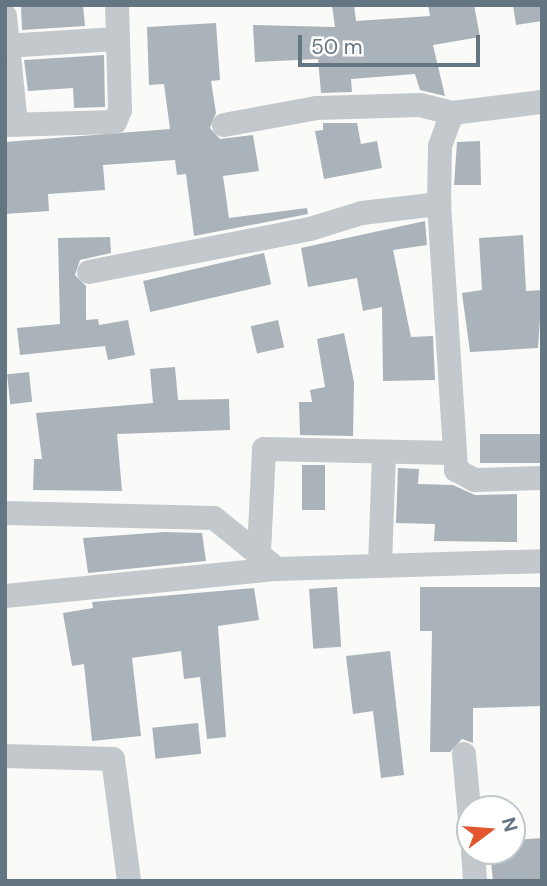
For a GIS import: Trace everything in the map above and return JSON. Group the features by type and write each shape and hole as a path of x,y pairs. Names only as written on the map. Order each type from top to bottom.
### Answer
{"street":[{"path":"5,16 9,46 11,125 115,122 120,110 117,5"},
{"path":"9,46 116,39"},
{"path":"224,125 317,108 421,105 452,113 542,102"},
{"path":"452,113 440,146 439,204 456,470 475,480 542,478"},
{"path":"89,272 310,229 362,213 439,204"},
{"path":"259,552 264,449 384,454 453,453"},
{"path":"380,564 384,454"},
{"path":"5,513 214,518 277,569"},
{"path":"5,596 277,569 542,561"},
{"path":"464,754 468,795"},
{"path":"5,756 113,759 129,881"}],"building":[{"path":"21,5 83,5 85,26 22,30"},
{"path":"332,5 354,5 356,21 430,16 428,5 474,5 480,37 433,45 445,96 420,90 415,74 351,79 352,92 321,93 318,59 255,62 253,25 335,27"},
{"path":"513,5 542,5 542,21 516,25"},
{"path":"216,23 220,80 211,81 216,113 210,128 220,139 253,135 259,171 223,176 229,218 307,208 308,214 194,236 186,174 177,175 175,160 103,165 105,190 48,194 49,211 5,214 5,142 170,129 164,84 149,85 147,27"},
{"path":"104,55 105,107 74,108 73,88 28,91 24,60"},
{"path":"323,123 357,123 361,144 377,141 382,168 324,179 315,131 323,130"},
{"path":"480,141 481,185 454,185 457,142"},
{"path":"425,221 427,245 393,250 411,337 433,336 435,380 383,381 382,307 363,311 357,278 308,287 301,248"},
{"path":"523,235 526,291 542,290 538,348 470,352 462,293 482,290 479,238"},
{"path":"110,237 111,253 80,260 75,275 86,286 86,320 98,319 99,325 128,320 135,355 108,360 105,346 20,355 17,328 60,324 58,238"},
{"path":"264,253 271,284 150,312 143,281"},
{"path":"278,320 284,347 257,354 251,326"},
{"path":"344,333 354,382 353,436 300,435 299,402 312,402 310,390 325,387 317,339"},
{"path":"175,367 178,400 229,399 230,430 117,434 122,491 33,490 34,459 42,459 36,413 153,403 150,369"},
{"path":"29,372 32,402 10,404 7,374"},
{"path":"480,434 542,434 542,463 480,463"},
{"path":"302,465 325,465 325,510 302,510"},
{"path":"398,468 419,469 418,484 453,485 475,495 517,494 517,542 434,541 435,524 396,523"},
{"path":"164,532 202,533 206,561 88,573 83,538"},
{"path":"337,587 341,647 313,649 309,589"},
{"path":"420,587 542,587 542,706 473,708 473,743 462,739 450,752 430,752 432,631 420,631"},
{"path":"254,588 259,620 218,626 226,737 207,739 200,677 184,679 181,651 132,658 141,736 92,741 84,664 72,666 63,613 93,608 92,602"},
{"path":"390,651 404,775 381,778 373,711 353,714 346,656"},
{"path":"198,723 201,754 155,759 152,728"},
{"path":"542,838 542,881 493,881 491,865 526,865 526,839"}]}
